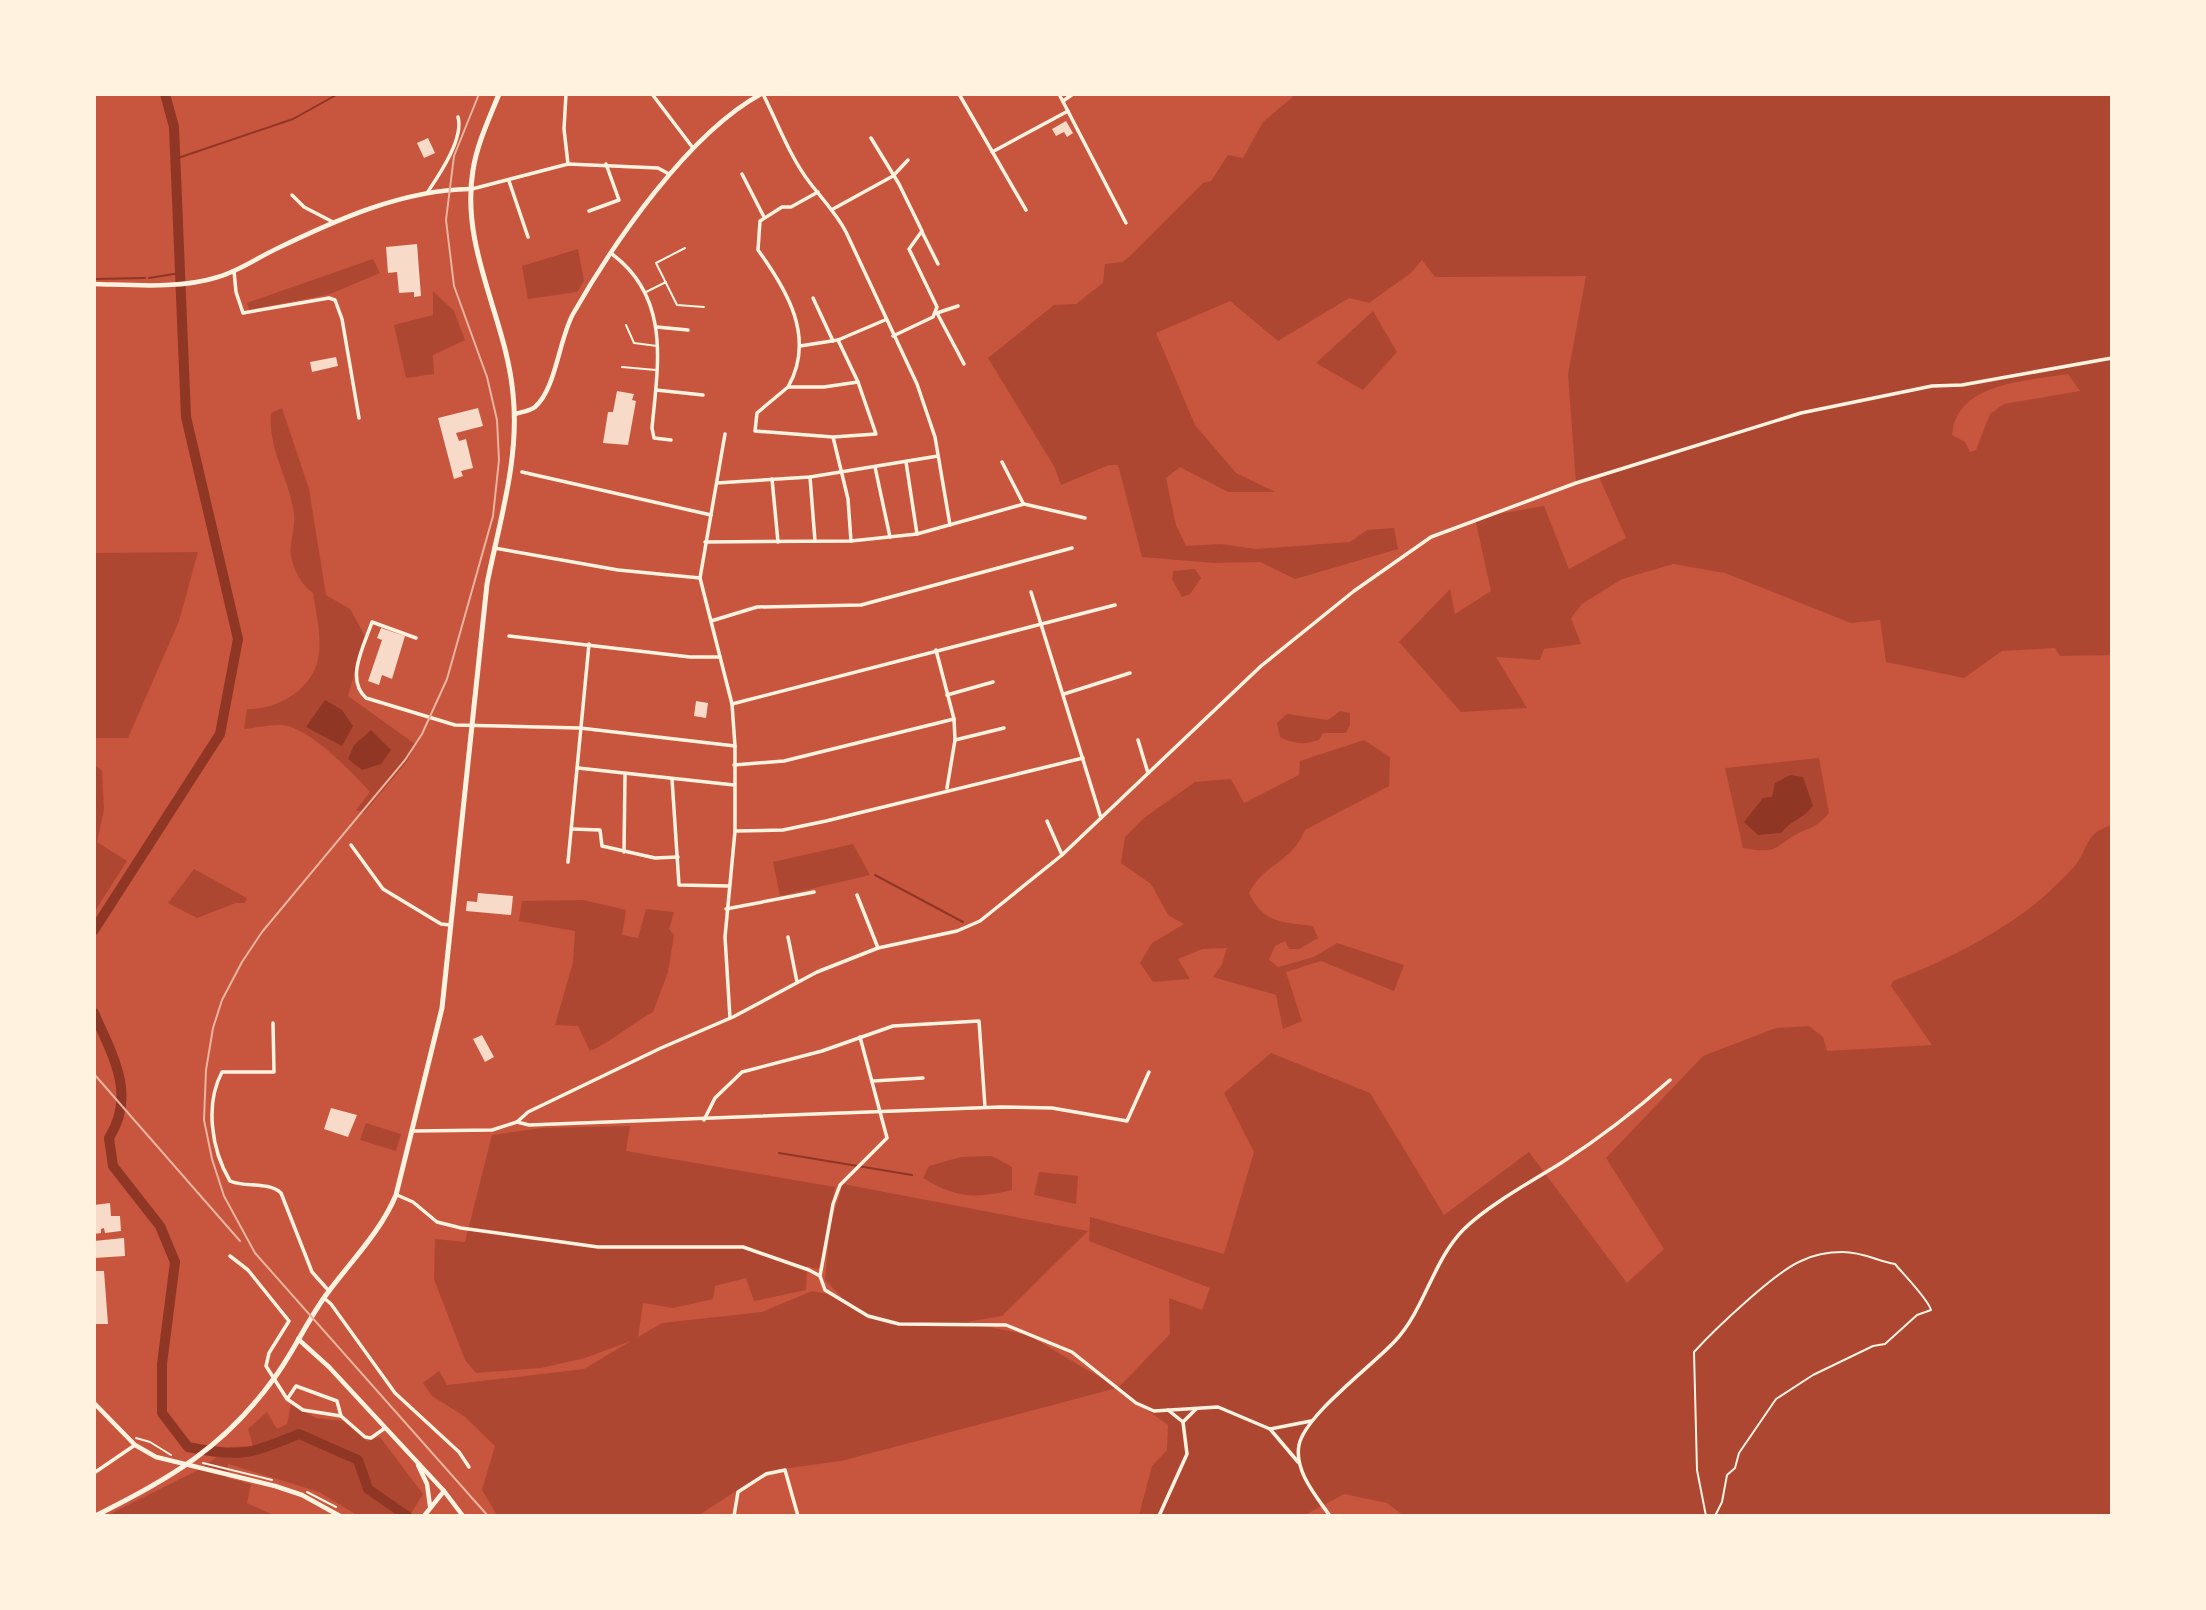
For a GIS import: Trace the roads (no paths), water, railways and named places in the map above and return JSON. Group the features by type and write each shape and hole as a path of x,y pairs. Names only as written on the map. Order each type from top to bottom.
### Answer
{"main road":[{"path":"96,1516 172,1476 227,1434 260,1397 329,1291 383,1223 396,1195 439,1026 470,726 494,548 509,475 515,414 507,351 475,246 470,189 480,142 499,94"}],"street":[{"path":"566,94 568,164"},
{"path":"652,94 693,148"},
{"path":"515,414 534,407 547,390 572,315 669,174 715,127 752,97 762,94 795,159 833,209 917,384 938,456 950,525"},
{"path":"959,94 1026,210"},
{"path":"1059,94 1126,223"},
{"path":"1063,101 1073,94"},
{"path":"992,152 1068,111"},
{"path":"427,193 447,164 460,124 458,117"},
{"path":"871,138 938,264"},
{"path":"833,209 893,176 908,160"},
{"path":"94,284 197,282 234,271 335,223 427,193 470,189 509,181 568,164 658,168 669,174"},
{"path":"589,211 619,200 606,164"},
{"path":"742,174 764,216"},
{"path":"509,181 528,237"},
{"path":"813,298 858,382 876,434 833,438 755,431 757,413 788,387 796,374 800,346 796,314 783,284 758,250 760,221 764,216 818,192"},
{"path":"292,195 304,207 335,223"},
{"path":"922,231 909,249 937,313 964,364"},
{"path":"612,254 630,268 644,292 657,327 654,438 671,440"},
{"path":"234,271 236,292 243,313 329,298 335,300 347,342 359,418"},
{"path":"893,336 937,313 958,306"},
{"path":"800,346 835,341 885,320"},
{"path":"657,327 688,330"},
{"path":"414,1131 492,1130 517,1122 528,1112 730,1018 797,982 878,948 957,931 980,921 1062,855 1261,666 1314,622 1431,537 1576,483 1801,413 1932,386 1962,385 2112,358"},
{"path":"788,387 824,387 858,382"},
{"path":"656,390 703,395"},
{"path":"725,434 700,578 732,704 735,746 735,831 726,909 725,957 730,1018"},
{"path":"833,438 848,499 851,541"},
{"path":"717,483 810,477 938,456"},
{"path":"1002,461 1024,504"},
{"path":"906,462 917,534"},
{"path":"875,467 890,537"},
{"path":"522,472 711,515"},
{"path":"810,477 815,541"},
{"path":"772,479 778,542"},
{"path":"705,542 851,541 917,534 1024,504 1085,518"},
{"path":"494,548 618,570 700,578"},
{"path":"711,621 757,607 860,605 1072,548"},
{"path":"1031,592 1101,818"},
{"path":"732,704 1040,622 1115,605"},
{"path":"416,638 372,622 356,671 356,688 366,698 430,719 470,726 580,728 735,746"},
{"path":"509,636 690,657 720,657"},
{"path":"568,862 589,644"},
{"path":"936,650 954,719 955,740 947,790"},
{"path":"1064,694 1130,673"},
{"path":"947,695 993,682"},
{"path":"734,765 784,761 954,719"},
{"path":"955,740 1004,728"},
{"path":"1138,740 1148,773"},
{"path":"735,831 794,828 947,790 1026,775 1083,758"},
{"path":"578,768 734,785"},
{"path":"624,852 625,773"},
{"path":"672,779 679,885 729,886"},
{"path":"1047,821 1062,855"},
{"path":"572,829 600,830 602,846 624,852 656,858 678,857"},
{"path":"351,845 383,889 441,923 450,925"},
{"path":"726,909 814,892"},
{"path":"857,895 878,948"},
{"path":"788,937 797,982"},
{"path":"704,1120 715,1098 742,1072 822,1051 893,1026 979,1021 985,1108"},
{"path":"273,1023 274,1072 222,1072 212,1090 216,1148 229,1181 239,1185 271,1187 281,1193 312,1272 329,1291"},
{"path":"860,1037 887,1138 840,1185 833,1204 820,1276 825,1290 868,1316 899,1324 1006,1325 1072,1352 1136,1403 1154,1411 1219,1407 1270,1429 1299,1462 1330,1516"},
{"path":"517,1122 529,1125 704,1120 985,1108 1052,1108 1127,1121 1149,1072"},
{"path":"873,1081 923,1078"},
{"path":"1299,1462 1299,1444 1311,1421 1397,1339 1410,1321 1438,1265 1464,1229 1621,1124 1670,1080"},
{"path":"396,1195 449,1227 598,1247 743,1247 820,1276"},
{"path":"230,1256 248,1270 289,1321 269,1353 267,1366 287,1399 303,1410 341,1416 365,1437 371,1438 385,1428"},
{"path":"322,1301 331,1304 394,1393 459,1452 469,1467"},
{"path":"298,1339 444,1491 463,1516"},
{"path":"287,1399 296,1387 304,1387 337,1401 341,1416"},
{"path":"94,1404 135,1445 156,1457 275,1486 302,1495 340,1516"},
{"path":"1183,1422 1198,1408"},
{"path":"1159,1516 1187,1454 1183,1422 1168,1410"},
{"path":"1270,1429 1311,1421"},
{"path":"94,1473 135,1445"},
{"path":"416,1461 427,1484 430,1508"},
{"path":"734,1516 738,1492 766,1474 785,1470 798,1516"},
{"path":"424,1516 444,1491"}],"lane":[{"path":"685,248 656,263 677,305 704,307"},
{"path":"644,292 667,282"},
{"path":"626,325 634,343 658,346"},
{"path":"621,367 657,370"}],"waterway":[{"path":"94,930 220,734 238,639 186,417 174,127 165,94"},
{"path":"175,159 293,119 338,94"},
{"path":"149,278 180,273"},
{"path":"94,279 145,278"},
{"path":"875,875 963,922"},
{"path":"94,1013 114,1059 121,1090 121,1106 109,1138 113,1166 160,1226 175,1262 162,1364 162,1413 188,1447 206,1450 245,1452 299,1434 358,1460 368,1489 407,1516"},
{"path":"779,1153 912,1175"}],"railway":[{"path":"479,94 454,156 446,220 454,286 487,377 497,420 499,460 493,516 447,679 422,734 405,760 262,932 222,1000 213,1028 206,1070 204,1120 212,1159 224,1196 255,1253 488,1516"},
{"path":"94,1074 240,1241"}]}
